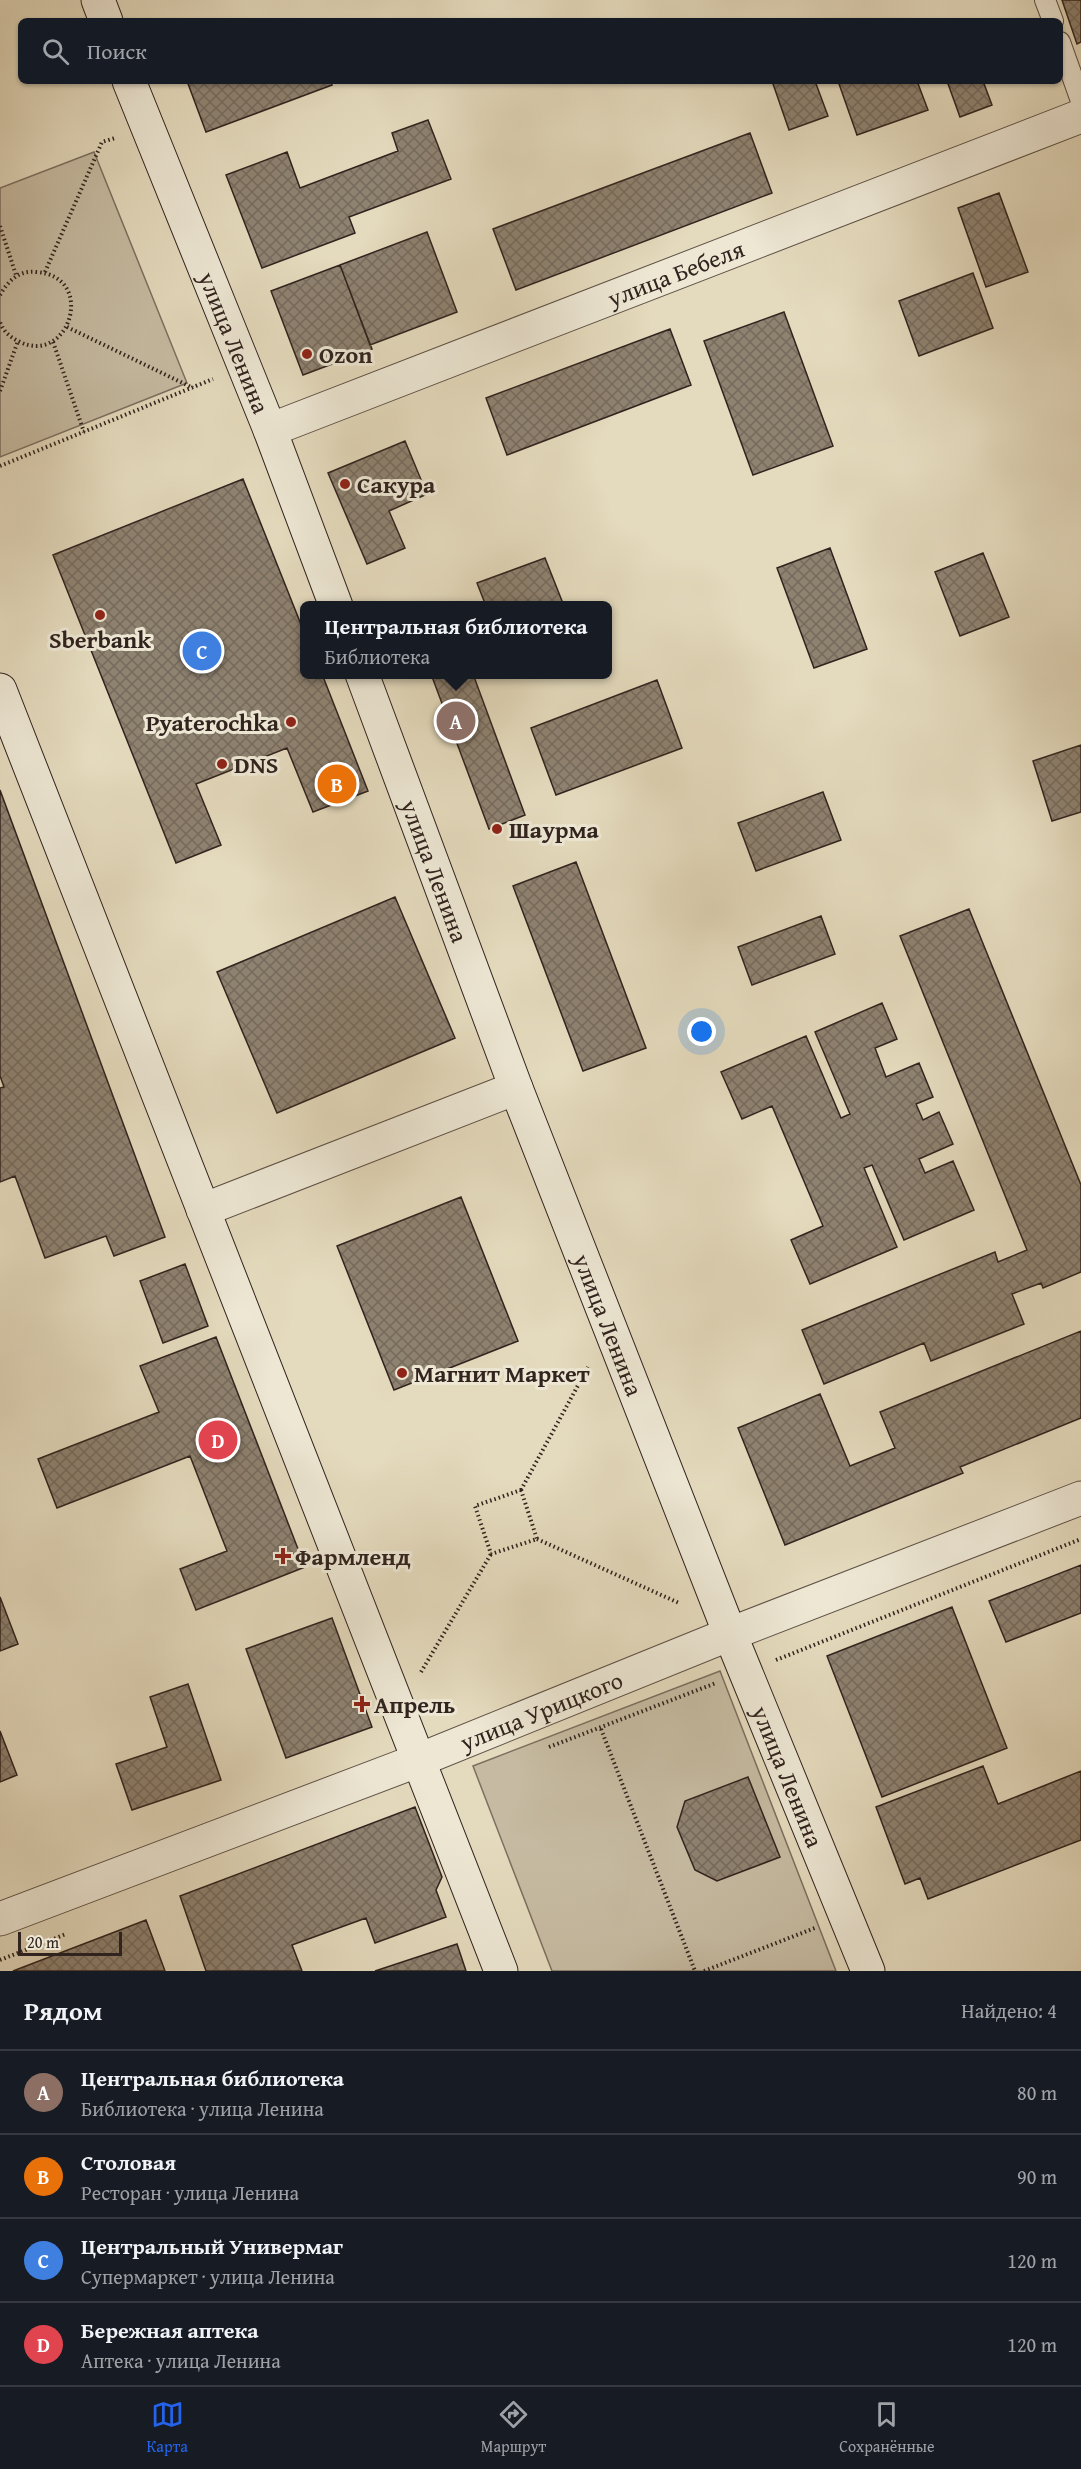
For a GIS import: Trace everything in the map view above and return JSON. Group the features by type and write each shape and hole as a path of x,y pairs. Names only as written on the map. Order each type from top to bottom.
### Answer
{"street":[{"path":"98,0 105,18"},
{"name":"улица Ленина","path":"130,84 270,430 334,601"},
{"name":"улица Бебеля","path":"270,430 1081,116"},
{"name":"улица Ленина","path":"363,679 516,1088 609,1326 715,1640 845,1916 868,1971"},
{"path":"0,690 501,1971"},
{"path":"204,1210 516,1088"},
{"name":"улица Урицкого","path":"0,1919 419,1760 715,1640 1081,1498"}],"lane":[{"path":"1045,0 1052,18"},
{"path":"1063,50 1081,101"}],"path":[{"path":"45,272 102,142 147,129"},
{"path":"0,226 16,275"},
{"path":"0,322 11,338 24,345 38,346 53,342 67,327 71,319 72,304 68,291 58,279 45,272 31,271 16,275 1,292"},
{"path":"67,327 193,388"},
{"path":"0,391 18,341"},
{"path":"53,342 84,432"},
{"path":"0,466 243,366"},
{"path":"490,1554 475,1506 521,1490 609,1326"},
{"path":"521,1490 537,1539"},
{"path":"399,1710 490,1554 537,1539 678,1601 715,1640 717,1683"},
{"path":"601,1729 694,1971"},
{"path":"704,1971 845,1916"}],"shaded area":[{"path":"94,152 187,383 0,457 0,188"},
{"path":"720,1671 836,1971 552,1971 473,1766"}],"building":[{"path":"1062,0 1081,0 1081,42 1077,44"},
{"path":"188,84 332,85 206,132"},
{"path":"773,84 816,84 828,116 789,130"},
{"path":"839,84 918,84 928,110 857,135"},
{"path":"948,84 984,84 992,105 960,117"},
{"path":"428,120 451,179 349,217 355,233 262,268 226,175 287,152 300,188 398,151 392,133"},
{"path":"750,133 772,193 516,290 493,229"},
{"path":"999,193 1028,272 986,287 958,208"},
{"path":"427,232 457,312 370,345 340,265"},
{"path":"340,265 372,349 303,375 271,291"},
{"path":"973,273 993,328 919,356 899,301"},
{"path":"784,312 833,446 753,475 704,341"},
{"path":"670,329 691,385 507,455 486,398"},
{"path":"405,441 427,494 389,511 405,548 367,564 328,473"},
{"path":"243,479 300,622 300,679 324,679 368,791 313,812 287,748 196,784 221,845 176,863 53,555"},
{"path":"830,548 867,649 814,668 777,568"},
{"path":"983,553 1009,617 960,636 935,572"},
{"path":"545,558 562,601 484,601 477,583"},
{"path":"433,679 475,679 525,815 489,829"},
{"path":"657,680 682,748 556,795 531,728"},
{"path":"1081,745 1081,812 1052,821 1033,761"},
{"path":"0,790 165,1237 114,1256 106,1236 45,1258 15,1176 0,1182 0,1088 4,1087 0,1076"},
{"path":"823,792 841,840 756,871 738,823"},
{"path":"576,862 646,1048 583,1071 513,886"},
{"path":"395,897 455,1038 277,1113 217,972"},
{"path":"969,909 1081,1185 1081,1272 1043,1288 1041,1283 1012,1294 1024,1324 931,1361 924,1343 824,1384 802,1330 995,1252 998,1262 1027,1250 900,936"},
{"path":"821,916 835,954 752,985 738,947"},
{"path":"882,1003 897,1039 875,1048 886,1077 919,1063 933,1097 916,1104 923,1120 939,1112 953,1144 919,1159 925,1173 953,1161 974,1210 904,1240 872,1165 864,1168 897,1247 810,1284 791,1240 823,1226 772,1106 742,1119 721,1072 806,1036 841,1118 850,1114 815,1032"},
{"path":"461,1197 518,1341 394,1390 337,1246"},
{"path":"185,1264 208,1326 163,1343 140,1281"},
{"path":"1081,1331 1081,1418 960,1467 963,1473 785,1545 738,1428 820,1394 850,1466 895,1448 880,1412"},
{"path":"216,1337 305,1567 196,1610 180,1569 227,1551 190,1456 57,1508 38,1459 159,1412 140,1366"},
{"path":"1081,1565 1081,1613 1006,1642 989,1601"},
{"path":"0,1597 18,1644 0,1651"},
{"path":"952,1607 1007,1748 882,1797 827,1656"},
{"path":"332,1618 372,1727 286,1758 246,1649"},
{"path":"188,1684 221,1780 132,1810 116,1764 167,1747 150,1697"},
{"path":"0,1731 17,1775 0,1782"},
{"path":"983,1766 998,1804 1081,1771 1081,1840 928,1899 920,1878 905,1884 876,1807"},
{"path":"748,1777 780,1857 717,1881 695,1870 677,1827 685,1801"},
{"path":"415,1807 442,1877 436,1890 446,1917 375,1943 366,1918 292,1945 302,1971 206,1971 180,1896"},
{"path":"146,1920 165,1971 13,1971"},
{"path":"457,1944 466,1971 375,1971"}],"place":[{"name":"Ozon","path":"307,354"},
{"name":"Сакура","path":"345,484"},
{"name":"Sberbank","path":"100,615"},
{"name":"Центральный Универмаг","path":"202,651"},
{"name":"Центральная библиотека","path":"456,721"},
{"name":"Pyaterochka","path":"291,722"},
{"name":"DNS","path":"222,764"},
{"name":"Столовая","path":"337,784"},
{"name":"Шаурма","path":"497,829"},
{"name":"Магнит Маркет","path":"402,1373"},
{"name":"Бережная аптека","path":"218,1440"},
{"name":"Фармленд","path":"283,1556"},
{"name":"Апрель","path":"362,1704"}]}
